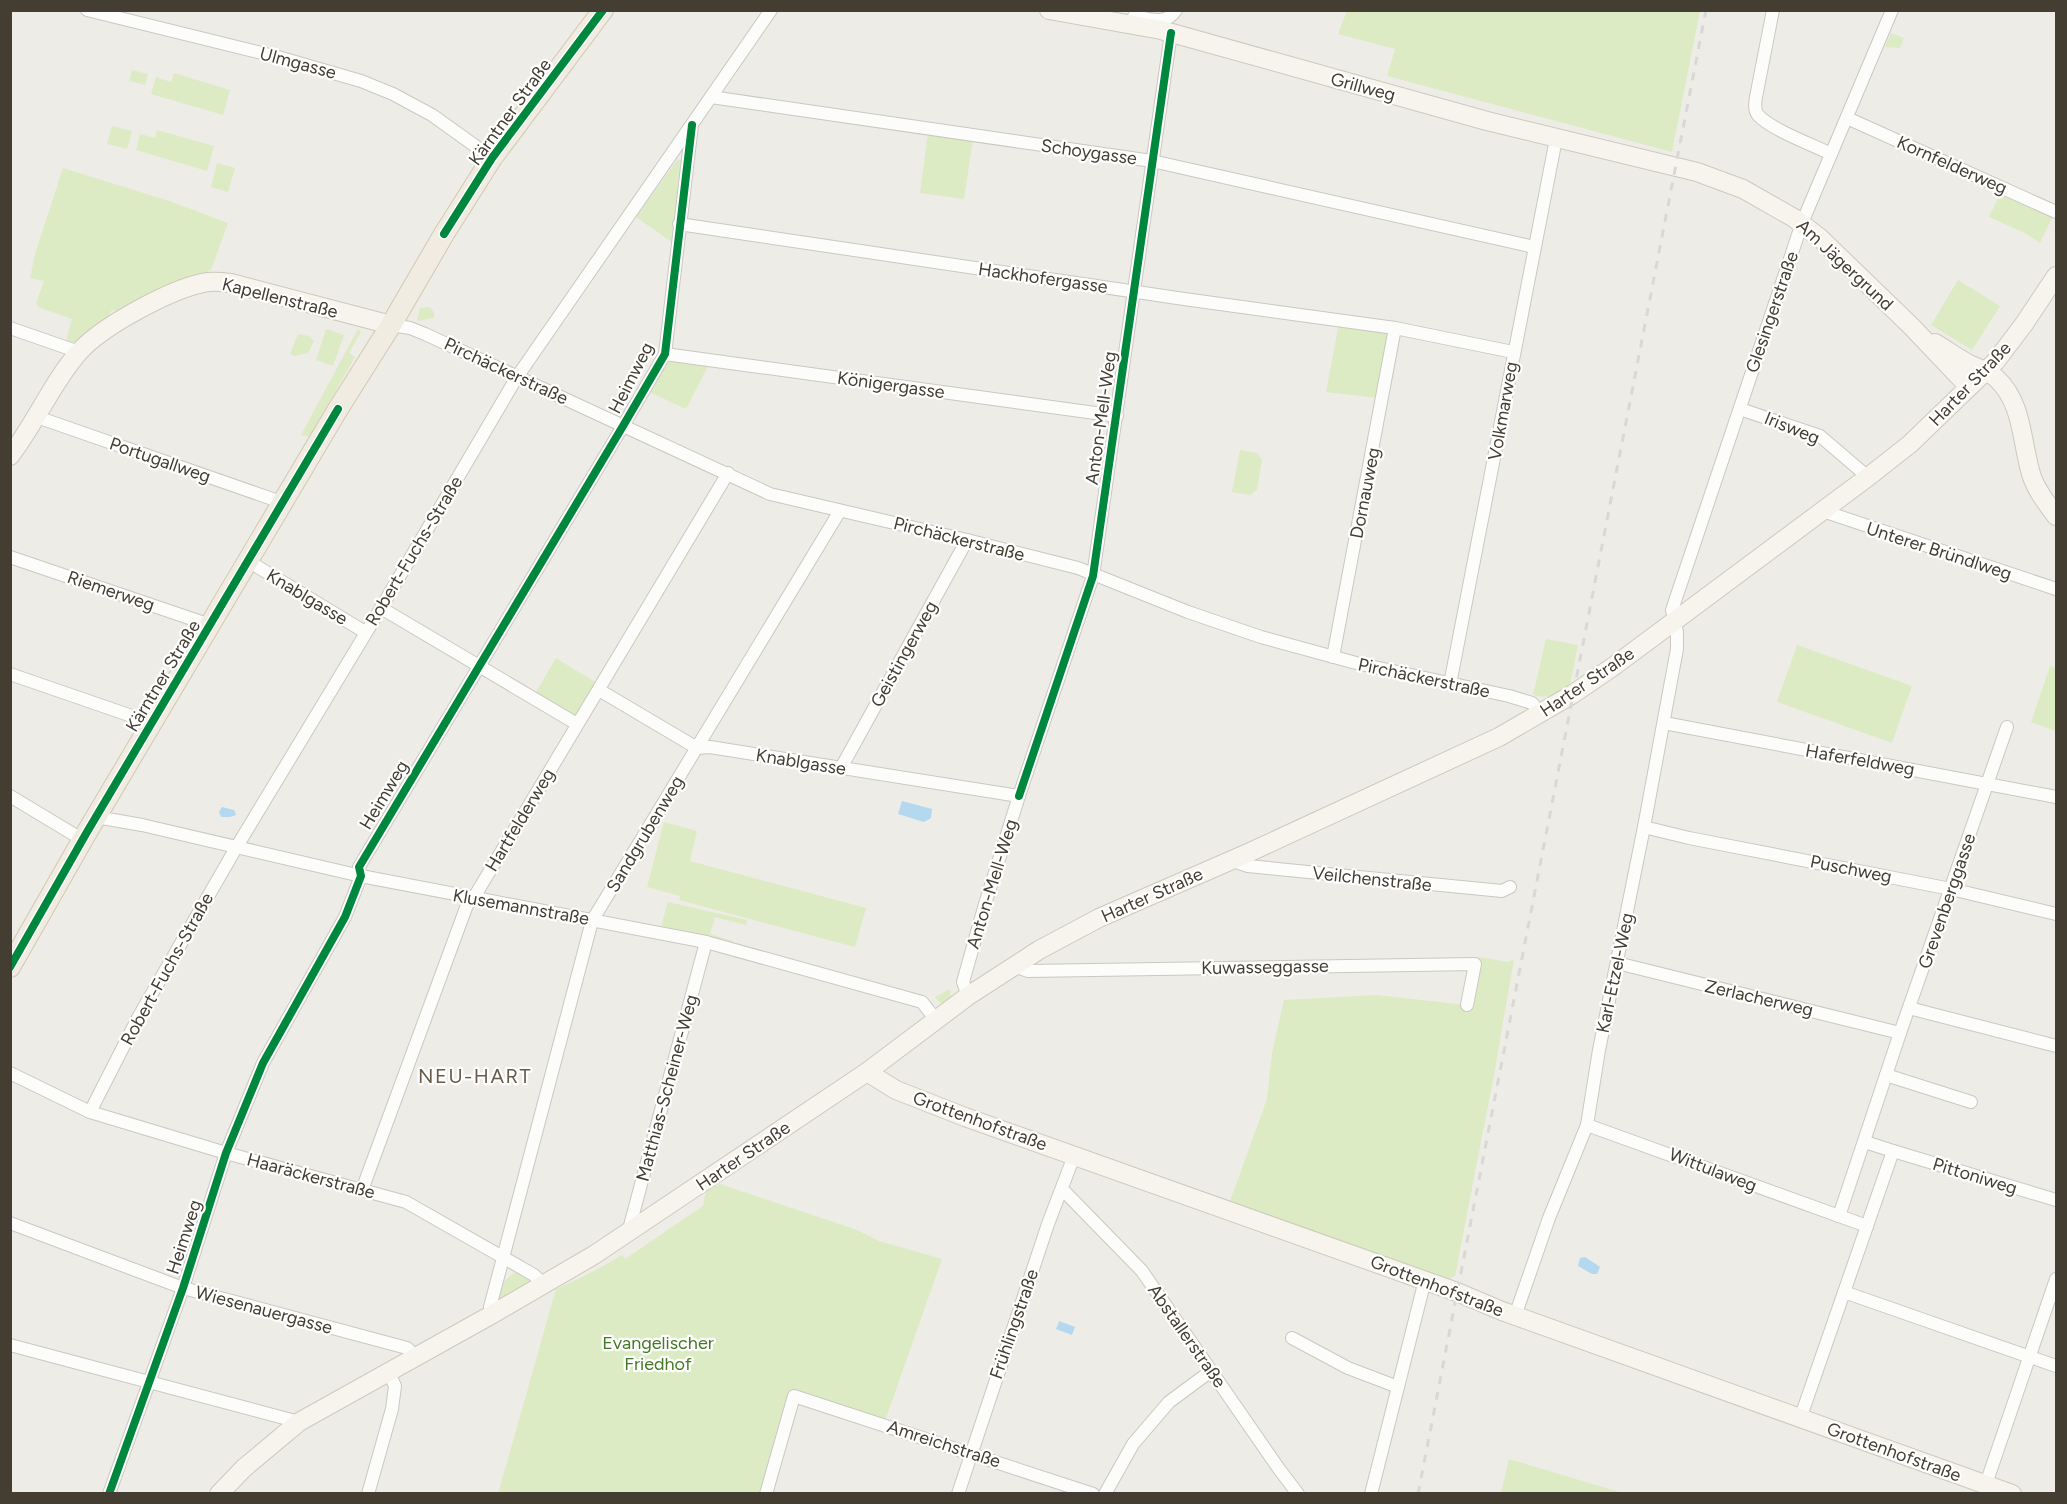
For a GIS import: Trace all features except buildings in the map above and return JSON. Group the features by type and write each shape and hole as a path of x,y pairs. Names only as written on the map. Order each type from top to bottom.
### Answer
{"main road":[{"name":"Kärntner Straße","path":"13,955 444,234 492,158 603,10"},
{"name":"Grillweg","path":"1049,10 1171,33 1477,119 1676,167"},
{"name":"Am Jägergrund","path":"1676,167 1743,189 1802,223 1912,327 1968,387"},
{"name":"Harter Straße","path":"219,1494 244,1468 299,1422 544,1285 628,1233 867,1072 968,996 1014,966 1099,918 1499,737 1614,666 1910,444 1986,371 2024,324 2056,276"},
{"name":"Kapellenstraße","path":"10,456 79,352 97,336 154,302 189,287 209,282 231,283 391,325"},
{"name":"Am Jägergrund","path":"1912,327 1998,380 2013,402 2020,419 2032,478 2056,516"},
{"name":"Grottenhofstraße","path":"867,1072 896,1090 1074,1156 1425,1280 1515,1316 2012,1494"}],"street":[{"name":"Ulmgasse","path":"87,10 282,58 361,81 393,94 432,115 492,158"},
{"name":"Robert-Fuchs-Straße","path":"90,1112 139,1016 236,848 517,377 771,10"},
{"path":"1100,10 1164,20 1170,18 1176,10"},
{"path":"1773,10 1756,97 1757,114 1767,123 1830,154"},
{"name":"Glesingerstraße","path":"1674,621 1672,610 1802,223 1892,10"},
{"name":"Anton-Mell-Weg","path":"968,996 963,982 985,904 1018,796 1093,576 1171,33"},
{"name":"Schoygasse","path":"711,97 1152,160 1534,247"},
{"name":"Kornfelderweg","path":"1847,118 2056,212"},
{"name":"Heimweg","path":"110,1494 183,1288 226,1153 263,1063 345,916 361,876 359,867 665,354 692,124"},
{"name":"Volkmarweg","path":"1450,684 1556,139"},
{"name":"Hackhofergasse","path":"679,224 1395,328 1513,352"},
{"name":"Pirchäckerstraße","path":"391,325 410,328 425,334 771,494 1078,568 1093,576 1261,637 1334,657 1528,701 1535,705 1540,713"},
{"path":"10,328 79,352"},
{"name":"Dornauweg","path":"1334,657 1395,328"},
{"name":"Königergasse","path":"665,354 1117,417"},
{"name":"Irisweg","path":"1740,409 1820,436 1868,477"},
{"name":"Portugallweg","path":"37,417 284,503"},
{"name":"Hartfelderweg","path":"362,1190 467,905 473,899 728,473"},
{"name":"Sandgrubenweg","path":"503,1258 592,921 838,514 838,510"},
{"name":"Unterer Bründlweg","path":"1823,511 2056,589"},
{"name":"Geistingerweg","path":"841,768 967,540"},
{"name":"Riemerweg","path":"10,557 210,625"},
{"name":"Knablgasse","path":"249,561 365,632"},
{"path":"381,608 577,724"},
{"name":"Karl-Etzel-Weg","path":"1515,1316 1549,1218 1587,1125 1599,1050 1677,650 1677,632 1674,621"},
{"path":"10,674 152,723"},
{"name":"Knablgasse","path":"599,690 697,748 710,747 1018,796"},
{"name":"Haferfeldweg","path":"1664,723 2056,797"},
{"name":"Grevenberggasse","path":"1839,1216 2007,727"},
{"path":"14,798 83,840"},
{"name":"Klusemannstraße","path":"96,817 142,825 361,876 473,899 706,942 911,998 922,1002 936,1020"},
{"name":"Puschweg","path":"1644,827 1689,838 1951,889 2056,914"},
{"name":"Veilchenstraße","path":"1235,858 1239,863 1248,866 1502,891 1510,887"},
{"name":"Matthias-Scheiner-Weg","path":"628,1233 706,942"},
{"name":"Zerlacherweg","path":"1617,963 1900,1033"},
{"name":"Kuwasseggasse","path":"1014,966 1028,971 1475,964 1467,1005"},
{"path":"1909,1008 2056,1046"},
{"name":"Haaräckerstraße","path":"10,1072 90,1112 226,1153 406,1202 534,1275 544,1285"},
{"path":"1886,1075 1971,1102"},
{"name":"Wittulaweg","path":"1587,1125 1839,1216"},
{"path":"1800,1419 1893,1151 1865,1142"},
{"name":"Pittoniweg","path":"1893,1151 2056,1200"},
{"name":"Frühlingstraße","path":"958,1494 1048,1224 1074,1156"},
{"name":"Abstallerstraße","path":"1062,1189 1142,1271 1298,1494"},
{"path":"1839,1216 1867,1226"},
{"name":"Wiesenauergasse","path":"10,1223 183,1288 407,1348 415,1356"},
{"path":"491,1315 490,1307 503,1258"},
{"path":"1986,1484 2056,1279"},
{"path":"1371,1494 1425,1280"},
{"path":"1844,1292 2056,1366"},
{"path":"1292,1338 1348,1368 1398,1387"},
{"path":"10,1345 299,1422"},
{"path":"368,1494 392,1409 395,1386 388,1371"},
{"path":"1105,1494 1133,1444 1147,1427 1169,1402 1210,1371"},
{"name":"Amreichstraße","path":"766,1494 794,1396 971,1452 1093,1494"}],"green space":[{"path":"1347,11 1700,11 1672,152 1387,76 1395,49 1338,34"},
{"path":"1891,33 1904,38 1900,48 1885,47"},
{"path":"132,70 148,74 145,85 129,81"},
{"path":"174,73 230,90 223,115 151,94 156,77 171,82"},
{"path":"112,126 132,131 127,149 107,144"},
{"path":"157,130 214,146 207,171 136,150 140,134 155,138"},
{"path":"928,133 973,139 964,199 920,193"},
{"path":"678,159 683,160 673,243 636,217"},
{"path":"217,163 235,168 228,192 211,187"},
{"path":"63,168 169,201 228,223 211,270 160,288 120,312 112,310 106,319 75,342 66,341 72,319 40,308 36,303 44,281 30,278 35,254"},
{"path":"2000,194 2052,218 2040,243 2025,233 1989,217"},
{"path":"1958,280 2000,306 1972,350 1931,325"},
{"path":"429,307 434,312 434,318 417,321 420,308"},
{"path":"1339,323 1385,332 1388,335 1378,398 1326,392"},
{"path":"326,329 344,335 333,366 316,360"},
{"path":"358,329 361,332 349,353 355,357 309,437 301,435"},
{"path":"298,334 309,336 314,341 308,353 294,356 290,354"},
{"path":"673,358 709,364 686,409 649,392 668,361"},
{"path":"1240,450 1257,453 1262,460 1257,490 1250,495 1232,492"},
{"path":"1546,639 1578,645 1570,685 1557,694 1545,697 1533,695"},
{"path":"1797,645 1912,686 1892,743 1777,702"},
{"path":"556,658 598,684 576,716 571,716 535,694"},
{"path":"2050,666 2056,668 2056,731 2031,722"},
{"path":"664,822 697,831 690,861 866,908 855,947 679,900 680,896 647,887"},
{"path":"668,902 747,920 746,925 715,917 710,934 733,941 733,943 661,926"},
{"path":"1479,957 1508,962 1514,959 1455,1276 1446,1281 1229,1204 1267,1099 1272,1053 1284,1000 1377,995 1466,1005"},
{"path":"950,989 951,998 945,1003 940,1003 935,997"},
{"name":"Evangelischer Friedhof","path":"720,1184 857,1230 879,1241 942,1259 885,1421 789,1400 760,1493 498,1494 556,1289 622,1255 625,1259 703,1206 706,1190"},
{"path":"518,1269 531,1277 532,1281 496,1302 499,1286"},
{"path":"1509,1459 1623,1493 1501,1493"}],"water":[{"path":"902,801 932,809 931,818 924,822 898,814"},
{"path":"222,807 234,810 236,815 221,817 219,812"},
{"path":"1585,1257 1600,1267 1597,1274 1592,1274 1578,1266 1580,1258"},
{"path":"1059,1321 1075,1327 1072,1335 1056,1329"}],"railway":[{"path":"1418,1494 1706,10"}],"cycle path":[{"path":"444,234 492,158 603,10"},
{"path":"1019,796 1093,576 1171,33"},
{"path":"109,1494 183,1288 226,1153 263,1063 345,917 361,876 359,867 665,354 692,125"},
{"path":"10,967 87,832 338,409"}],"district":[{"name":"NEU-HART","path":"475,1076"}]}
